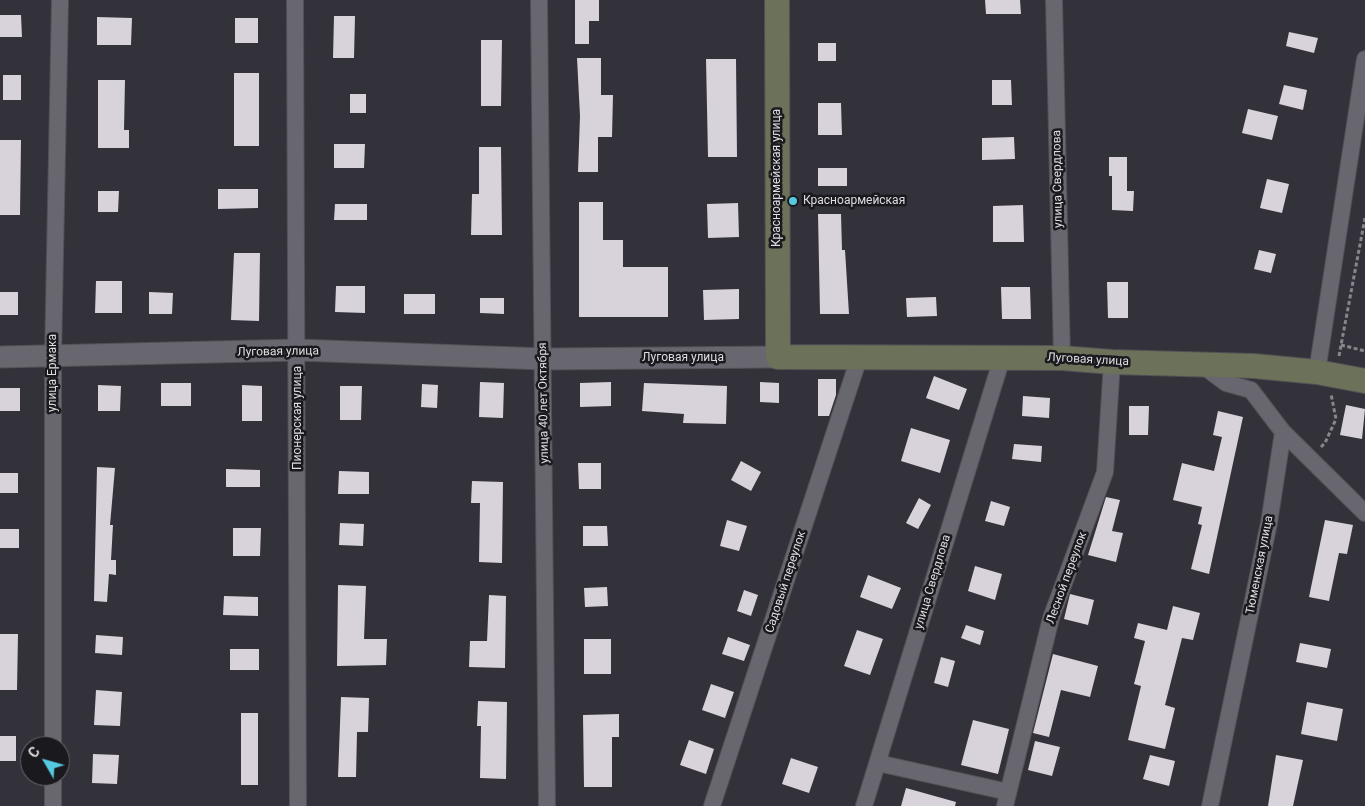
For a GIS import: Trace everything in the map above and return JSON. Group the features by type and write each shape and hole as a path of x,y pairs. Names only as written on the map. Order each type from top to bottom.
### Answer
{"main road":[{"name":"Красноармейская улица","path":"777,0 778,357"},
{"name":"Луговая улица","path":"778,357 1062,358 1112,362 1201,364 1326,373 1365,381"}],"street":[{"name":"улица Ермака","path":"53,736 53,357 60,0"},
{"name":"Пионерская улица","path":"295,0 298,350 298,806"},
{"name":"улица 40 лет Октября","path":"539,0 547,806"},
{"name":"улица Свердлова","path":"1054,0 1062,358"},
{"path":"1326,373 1365,59"},
{"name":"Луговая улица","path":"0,357 298,350 544,359 778,357"},
{"name":"Садовый переулок","path":"712,806 859,358"},
{"name":"улица Свердлова","path":"864,806 1002,358"},
{"name":"Лесной переулок","path":"878,763 1007,799 1051,618 1105,472 1112,362"},
{"path":"1201,364 1226,383 1251,390 1283,432 1365,514"},
{"name":"Тюменская улица","path":"1210,806 1269,523 1283,432"},
{"path":"53,786 53,806"}],"path":[{"path":"1309,458 1325,443 1336,419 1326,373 1341,345 1365,218"},
{"path":"1341,345 1365,351"}],"building":[{"path":"575,0 599,0 599,21 589,21 589,44 575,44"},
{"path":"985,0 1020,0 1021,14 986,14"},
{"path":"0,15 21,15 22,37 0,37"},
{"path":"334,16 355,16 354,58 333,58"},
{"path":"97,17 132,18 131,45 97,45"},
{"path":"235,18 258,18 258,43 235,43"},
{"path":"1289,32 1318,38 1314,53 1286,46"},
{"path":"481,40 502,40 501,106 481,106"},
{"path":"818,43 836,43 836,61 818,61"},
{"path":"577,58 601,58 601,95 613,95 612,137 598,137 598,172 578,172 580,116"},
{"path":"706,59 736,59 737,157 708,157"},
{"path":"234,73 259,73 259,146 234,146"},
{"path":"3,75 21,75 21,100 3,100"},
{"path":"98,80 125,80 124,130 129,130 129,148 98,148"},
{"path":"992,80 1011,80 1012,105 992,105"},
{"path":"1284,85 1307,90 1303,110 1279,104"},
{"path":"350,94 366,94 366,113 350,113"},
{"path":"818,103 841,103 842,135 818,135"},
{"path":"1248,109 1278,116 1272,140 1242,133"},
{"path":"1014,137 1015,159 982,160 982,138"},
{"path":"0,140 21,140 20,215 0,215"},
{"path":"334,144 365,144 364,168 334,168"},
{"path":"479,147 501,147 502,235 471,235 472,194 479,194"},
{"path":"1109,157 1127,157 1127,191 1134,191 1133,211 1112,210 1112,176 1109,176"},
{"path":"818,168 847,168 847,186 818,186"},
{"path":"1267,179 1289,184 1282,213 1260,208"},
{"path":"218,189 258,189 258,208 218,209"},
{"path":"98,191 119,191 118,212 98,212"},
{"path":"579,202 603,202 603,240 623,240 623,267 668,267 668,317 579,317"},
{"path":"738,203 739,237 708,238 707,204"},
{"path":"335,204 367,204 367,220 334,220"},
{"path":"1023,205 1024,242 993,242 993,206"},
{"path":"818,214 841,214 842,250 845,250 849,314 820,314"},
{"path":"1259,250 1276,254 1271,273 1254,269"},
{"path":"234,253 260,253 259,321 231,320"},
{"path":"96,281 122,281 122,313 95,313"},
{"path":"1107,282 1128,282 1128,318 1108,318"},
{"path":"336,286 365,286 365,313 335,312"},
{"path":"1001,287 1030,287 1031,319 1002,319"},
{"path":"739,289 739,319 704,320 703,290"},
{"path":"0,292 18,292 18,315 0,315"},
{"path":"149,292 173,293 172,314 149,314"},
{"path":"404,294 435,294 435,314 404,314"},
{"path":"936,297 937,316 907,317 906,298"},
{"path":"480,298 504,298 504,314 480,313"},
{"path":"934,376 967,389 959,410 926,398"},
{"path":"818,379 836,379 836,395 829,416 818,416"},
{"path":"480,382 504,383 503,418 479,417"},
{"path":"611,382 611,406 580,407 580,383"},
{"path":"760,382 779,383 779,403 760,402"},
{"path":"161,383 191,383 191,406 161,406"},
{"path":"644,383 727,386 726,424 683,423 684,414 642,411"},
{"path":"422,384 438,385 437,408 421,407"},
{"path":"98,385 121,386 120,411 98,411"},
{"path":"242,385 262,386 262,421 242,421"},
{"path":"340,386 362,386 361,420 340,420"},
{"path":"0,388 20,388 20,411 0,411"},
{"path":"1023,396 1050,398 1049,418 1022,416"},
{"path":"1346,405 1365,409 1362,439 1340,435"},
{"path":"1129,406 1149,406 1148,435 1129,435"},
{"path":"1218,411 1243,417 1209,574 1191,569 1202,525 1198,524 1202,507 1173,500 1182,463 1214,471 1222,437 1213,435"},
{"path":"911,428 950,440 940,473 901,461"},
{"path":"1014,444 1042,446 1041,462 1012,459"},
{"path":"741,461 761,472 751,491 731,480"},
{"path":"578,463 601,463 601,489 579,489"},
{"path":"97,467 115,468 110,525 113,525 111,560 116,560 116,575 109,574 107,602 94,601"},
{"path":"226,469 260,470 260,487 226,487"},
{"path":"339,471 369,472 369,494 338,494"},
{"path":"0,473 18,473 18,493 0,493"},
{"path":"472,481 503,482 502,563 479,562 480,503 471,503"},
{"path":"1106,497 1120,500 1112,531 1123,533 1116,562 1088,555"},
{"path":"919,498 931,505 918,529 906,523"},
{"path":"991,501 1010,507 1004,526 985,521"},
{"path":"727,520 747,526 739,551 720,546"},
{"path":"1325,520 1353,525 1347,554 1339,553 1329,601 1309,597"},
{"path":"340,523 364,524 363,546 339,545"},
{"path":"583,526 607,526 608,546 583,546"},
{"path":"233,528 261,528 260,556 233,556"},
{"path":"0,529 19,529 19,548 0,548"},
{"path":"975,566 1002,574 995,600 968,591"},
{"path":"868,575 901,588 892,609 860,597"},
{"path":"338,585 366,586 364,639 387,639 386,665 337,666"},
{"path":"607,587 608,606 585,607 584,588"},
{"path":"744,590 758,595 751,616 737,611"},
{"path":"1070,594 1094,600 1088,625 1064,619"},
{"path":"489,595 506,596 505,668 469,667 470,641 487,641"},
{"path":"224,596 258,597 258,616 223,615"},
{"path":"1173,606 1200,613 1193,640 1182,638 1165,705 1175,708 1165,749 1128,740 1141,686 1134,684 1145,641 1134,638 1138,623 1167,630"},
{"path":"966,625 984,631 980,645 961,638"},
{"path":"857,630 883,639 870,675 844,666"},
{"path":"0,634 18,634 17,690 0,690"},
{"path":"96,635 123,637 122,655 95,653"},
{"path":"728,637 750,645 744,661 722,654"},
{"path":"584,639 611,639 611,674 584,674"},
{"path":"1300,643 1331,649 1327,668 1296,662"},
{"path":"230,649 259,649 259,670 230,670"},
{"path":"1053,654 1098,666 1090,697 1061,690 1049,737 1033,733"},
{"path":"941,657 955,661 948,687 934,683"},
{"path":"711,684 734,692 725,718 702,710"},
{"path":"96,690 122,692 120,726 94,725"},
{"path":"341,697 369,698 368,732 357,732 356,777 338,777"},
{"path":"478,701 507,702 506,779 480,778 481,726 477,726"},
{"path":"1307,702 1343,709 1337,741 1301,734"},
{"path":"241,713 258,713 258,785 241,785"},
{"path":"619,714 619,737 612,737 612,787 584,787 583,715"},
{"path":"973,720 1009,729 998,774 961,765"},
{"path":"0,736 16,736 16,761 0,761"},
{"path":"689,740 714,749 706,774 680,765"},
{"path":"1035,741 1060,747 1052,776 1028,770"},
{"path":"93,754 119,755 117,784 92,783"},
{"path":"1150,755 1175,761 1169,786 1143,779"},
{"path":"1276,755 1303,760 1293,806 1268,806"},
{"path":"791,758 818,767 809,793 782,784"},
{"path":"906,788 956,802 955,806 901,806"}],"place":[{"name":"Красноармейская","path":"793,201"}]}
